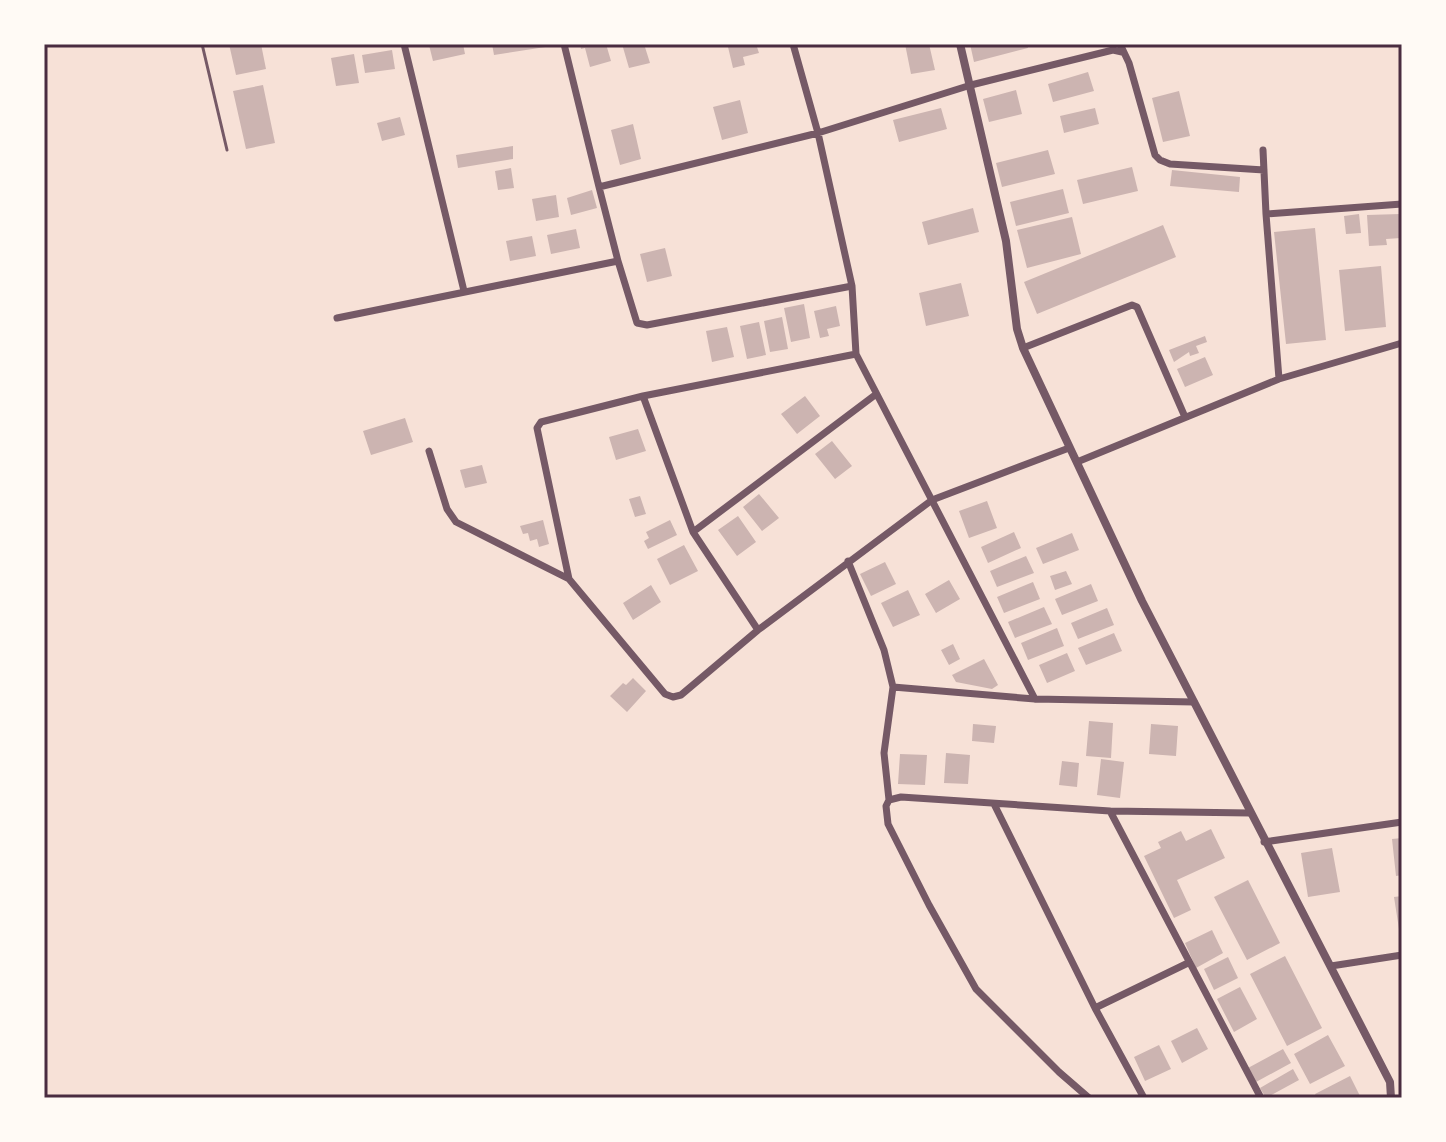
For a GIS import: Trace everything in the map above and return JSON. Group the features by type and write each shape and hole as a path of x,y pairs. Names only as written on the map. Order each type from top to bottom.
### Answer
{"street":[{"path":"404,44 464,291"},
{"path":"564,44 618,261 637,323 647,325 852,286"},
{"path":"793,44 818,133 852,286 856,354 1035,699"},
{"path":"960,44 1006,241 1017,329 1023,348 1142,601 1390,1082 1391,1095 1402,1090"},
{"path":"599,187 818,133 971,85 1121,48 1129,63 1155,155 1160,160 1170,164 1264,170"},
{"path":"1263,150 1279,379"},
{"path":"1266,214 1402,204"},
{"path":"337,318 618,261"},
{"path":"1023,348 1132,305 1137,307 1185,417"},
{"path":"1077,462 1279,379 1402,343"},
{"path":"569,579 537,428 541,422 643,396 856,354"},
{"path":"693,532 875,395"},
{"path":"643,396 693,532 758,630"},
{"path":"429,451 447,509 456,522 569,579 665,694 673,697 681,695 758,630 932,500 1069,448"},
{"path":"848,561 884,650 893,687 884,753 888,824 976,989 1089,1098"},
{"path":"893,687 1035,699 1194,702"},
{"path":"889,800 901,797 1110,811 1250,813"},
{"path":"994,804 1095,1008 1144,1098"},
{"path":"1110,811 1261,1098"},
{"path":"1264,842 1402,822"},
{"path":"1331,966 1402,955"},
{"path":"1095,1008 1188,963"}],"lane":[{"path":"202,44 227,150"}],"building":[{"path":"229,44 261,44 266,69 236,75"},
{"path":"463,44 465,54 433,61 429,45"},
{"path":"492,44 552,44 552,46 494,55"},
{"path":"580,44 606,44 611,61 590,67 585,48 581,49"},
{"path":"622,44 644,44 650,63 629,68"},
{"path":"756,44 759,53 743,57 745,65 733,68 728,47"},
{"path":"905,44 929,44 935,70 911,74"},
{"path":"970,44 1027,44 1028,48 974,62"},
{"path":"392,50 395,69 365,73 362,55"},
{"path":"354,54 359,83 336,86 331,58"},
{"path":"1088,72 1094,91 1053,102 1048,84"},
{"path":"263,85 275,143 246,149 233,91"},
{"path":"1016,90 1022,114 989,122 983,99"},
{"path":"1179,91 1190,136 1163,142 1152,98"},
{"path":"740,100 748,133 722,140 713,107"},
{"path":"941,108 947,129 899,142 893,120"},
{"path":"1095,108 1099,124 1064,133 1060,116"},
{"path":"400,117 405,135 382,141 377,123"},
{"path":"633,124 641,159 620,165 611,130"},
{"path":"513,146 513,159 458,168 456,155"},
{"path":"1048,150 1055,174 1002,187 996,163"},
{"path":"1132,167 1138,191 1083,204 1077,180"},
{"path":"511,168 514,188 498,190 495,171"},
{"path":"1172,170 1240,177 1239,192 1170,186"},
{"path":"1063,189 1069,213 1016,226 1010,202"},
{"path":"592,190 597,208 571,215 567,198"},
{"path":"556,195 559,217 536,221 532,199"},
{"path":"973,208 979,232 928,245 922,222"},
{"path":"1359,214 1361,233 1346,234 1344,216"},
{"path":"1400,214 1401,238 1386,239 1387,245 1369,246 1367,215"},
{"path":"1072,217 1081,254 1027,268 1017,230"},
{"path":"1163,225 1176,257 1037,314 1024,282"},
{"path":"1315,228 1326,340 1286,344 1274,232"},
{"path":"576,229 580,248 551,254 547,235"},
{"path":"532,236 536,256 510,261 506,241"},
{"path":"665,248 672,276 647,282 640,254"},
{"path":"1381,266 1386,327 1345,331 1339,270"},
{"path":"961,283 969,316 926,326 919,293"},
{"path":"804,304 810,338 791,342 784,308"},
{"path":"836,306 840,326 827,329 829,336 820,338 814,311"},
{"path":"782,317 788,349 770,352 764,321"},
{"path":"759,322 766,355 747,359 740,326"},
{"path":"727,327 734,357 712,362 706,331"},
{"path":"1205,336 1207,342 1196,346 1199,353 1190,356 1189,352 1174,362 1169,350"},
{"path":"1205,357 1213,375 1185,387 1177,369"},
{"path":"805,396 820,416 797,434 781,414"},
{"path":"405,418 413,442 371,455 363,431"},
{"path":"638,429 646,451 616,460 609,437"},
{"path":"832,441 852,466 835,479 815,454"},
{"path":"482,465 487,483 465,488 460,470"},
{"path":"759,494 779,518 762,531 743,507"},
{"path":"640,496 646,514 635,517 629,499"},
{"path":"987,501 997,528 969,538 959,511"},
{"path":"738,516 756,542 737,556 718,530"},
{"path":"543,520 549,544 539,547 537,539 530,541 528,533 523,534 520,526"},
{"path":"670,520 677,535 648,549 644,541 649,538 646,532"},
{"path":"1014,532 1021,548 988,563 981,547"},
{"path":"1072,533 1079,550 1043,564 1036,548"},
{"path":"684,545 698,571 670,585 657,559"},
{"path":"1026,556 1034,573 997,587 990,571"},
{"path":"885,562 896,584 871,596 860,574"},
{"path":"1066,571 1072,584 1055,590 1050,576"},
{"path":"949,580 960,599 936,613 925,594"},
{"path":"1033,582 1040,599 1004,613 997,597"},
{"path":"1091,584 1098,601 1062,615 1055,599"},
{"path":"651,585 661,602 633,620 623,603"},
{"path":"908,590 920,615 893,627 881,603"},
{"path":"1044,607 1052,624 1015,638 1008,622"},
{"path":"1107,608 1114,625 1078,639 1071,623"},
{"path":"1057,628 1064,646 1028,660 1021,643"},
{"path":"1114,633 1122,651 1086,665 1078,648"},
{"path":"953,644 960,659 949,665 941,650"},
{"path":"1067,653 1075,671 1047,683 1039,665"},
{"path":"984,659 998,685 992,689 956,682 952,675"},
{"path":"633,678 646,691 627,712 610,696"},
{"path":"1089,721 1113,723 1111,758 1086,756"},
{"path":"973,724 996,726 994,743 972,741"},
{"path":"1151,724 1178,726 1176,756 1149,754"},
{"path":"946,753 970,755 968,784 944,783"},
{"path":"900,754 927,755 925,785 898,784"},
{"path":"1101,759 1124,762 1120,798 1097,795"},
{"path":"1062,761 1079,763 1077,787 1059,785"},
{"path":"1211,829 1225,858 1177,880 1191,910 1174,918 1144,856 1161,848 1158,842 1181,831 1186,841"},
{"path":"1402,838 1402,875 1396,876 1392,839"},
{"path":"1332,848 1340,892 1308,897 1301,853"},
{"path":"1248,880 1280,943 1247,960 1214,897"},
{"path":"1402,896 1402,929 1399,929 1394,897"},
{"path":"1212,930 1223,953 1196,968 1185,943"},
{"path":"1285,956 1322,1028 1287,1046 1250,974"},
{"path":"1228,957 1238,978 1214,990 1204,969"},
{"path":"1240,987 1257,1019 1234,1032 1217,999"},
{"path":"1197,1028 1208,1049 1182,1063 1171,1041"},
{"path":"1328,1035 1345,1066 1310,1084 1294,1054"},
{"path":"1159,1045 1171,1069 1145,1081 1134,1057"},
{"path":"1283,1049 1291,1063 1256,1082 1248,1068"},
{"path":"1293,1069 1299,1080 1266,1098 1260,1088"},
{"path":"1350,1076 1361,1098 1317,1098 1315,1094"}]}
